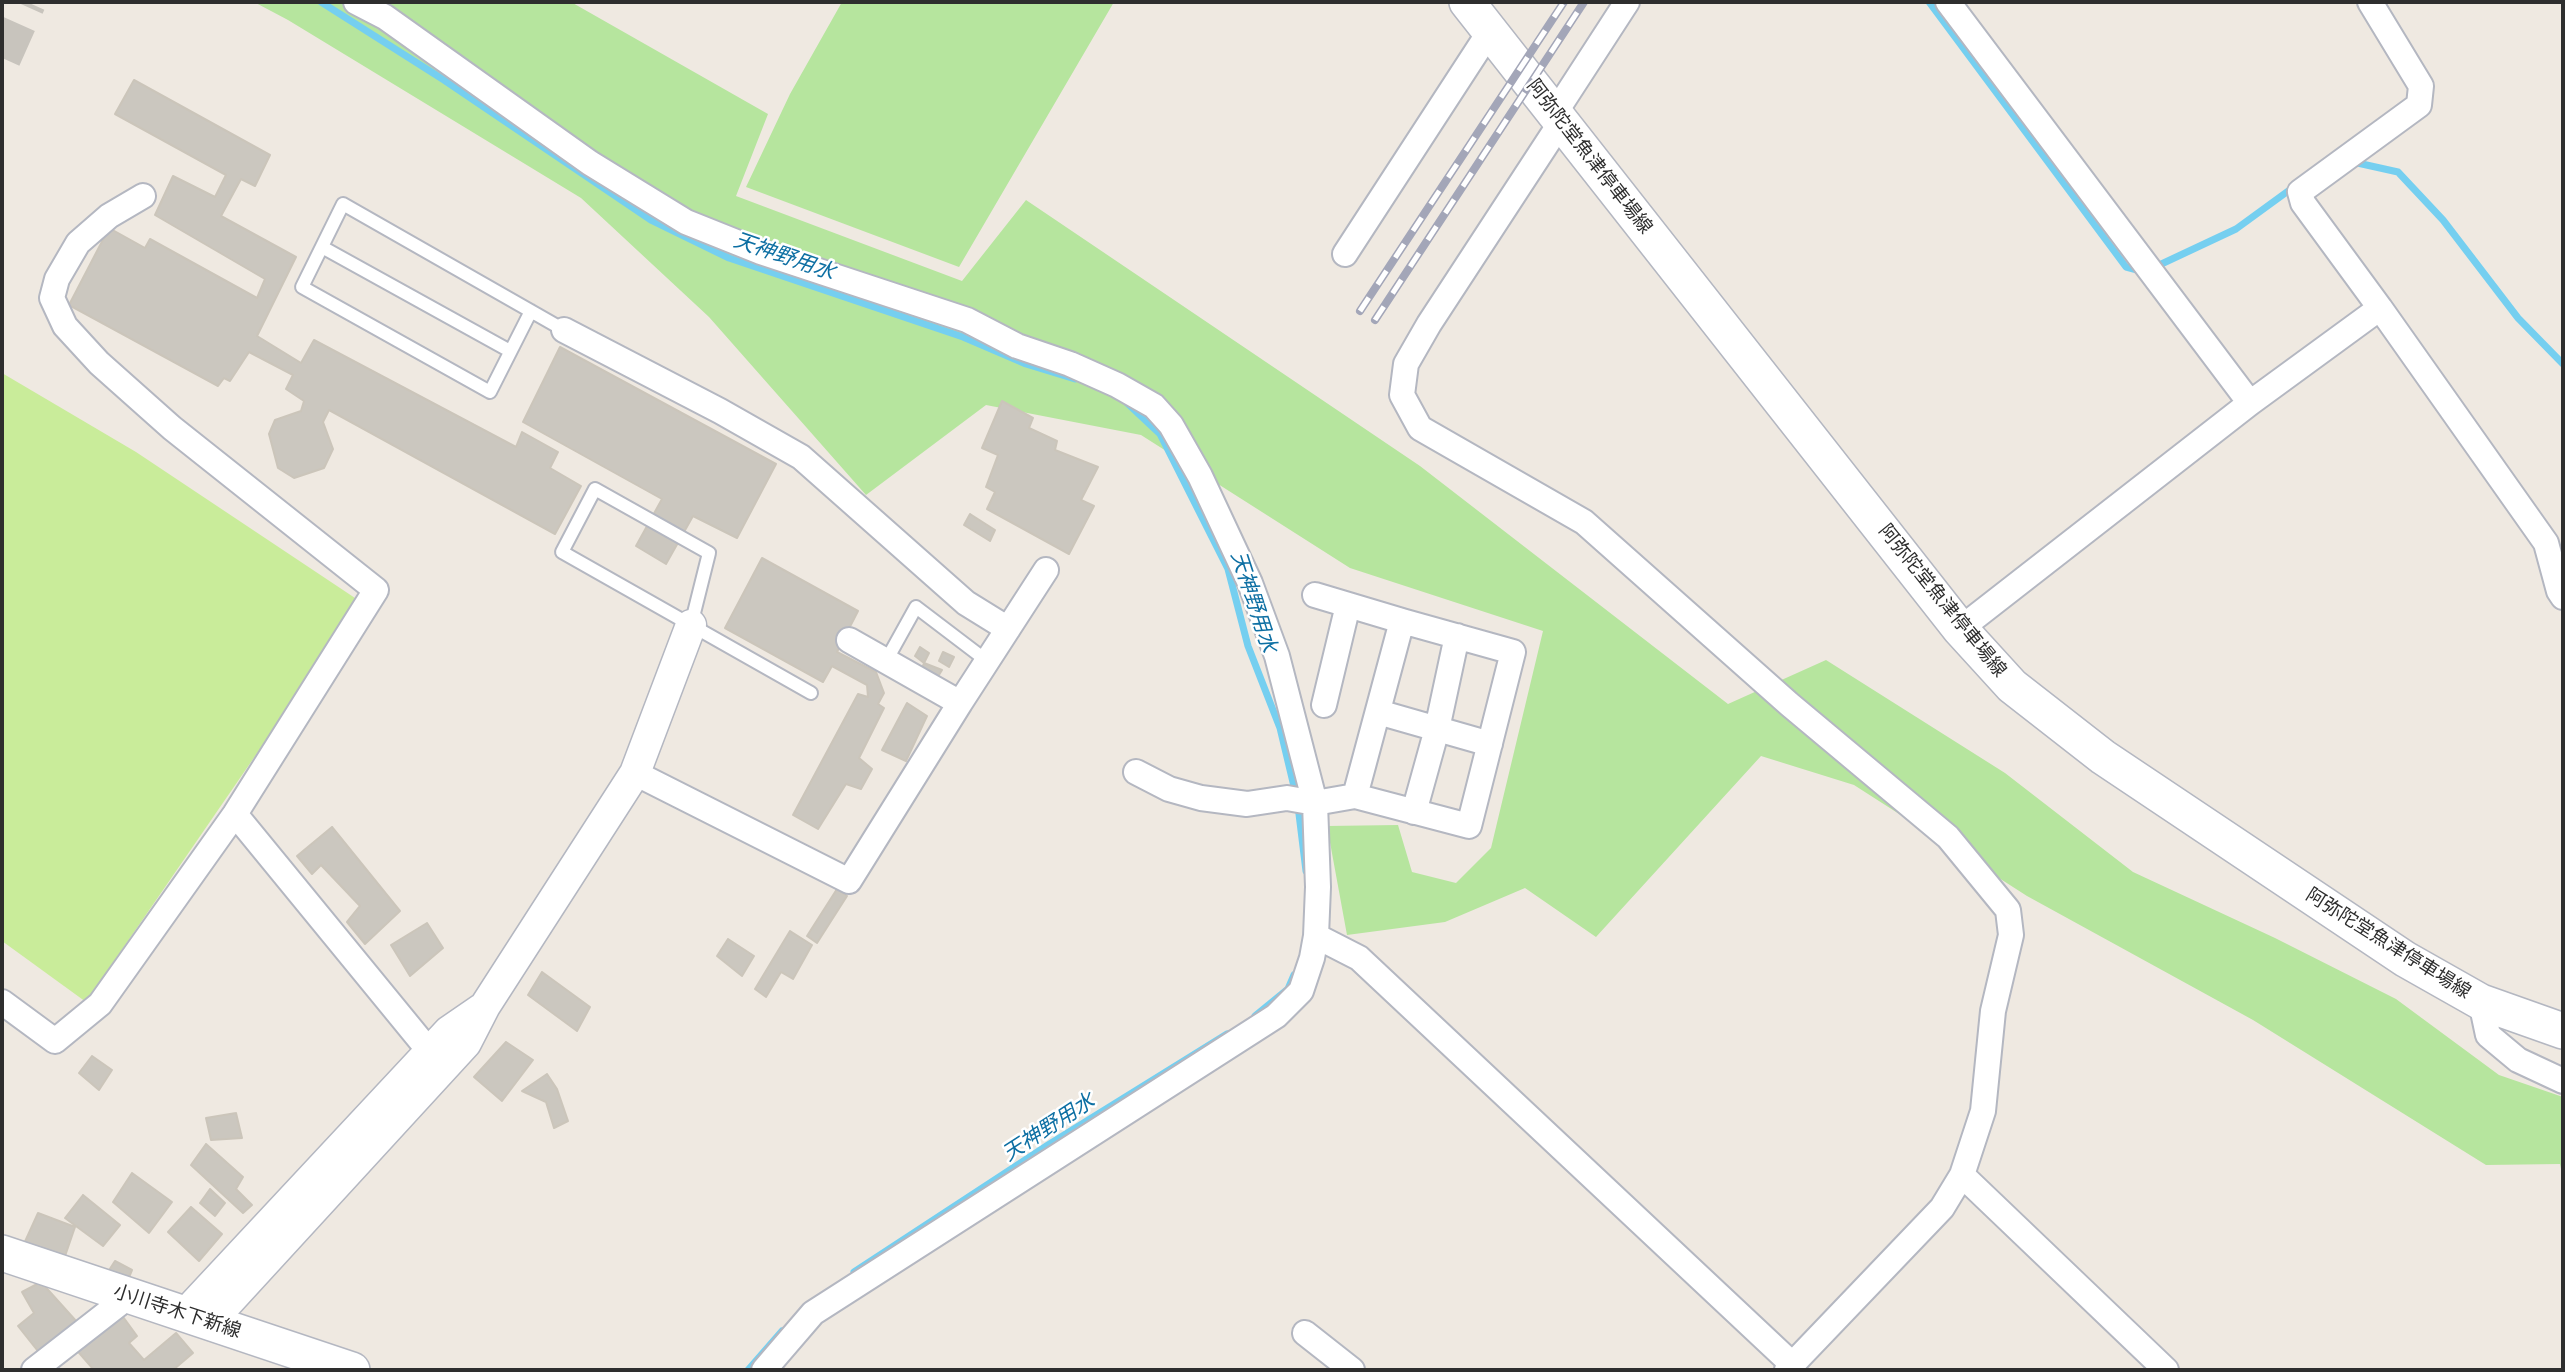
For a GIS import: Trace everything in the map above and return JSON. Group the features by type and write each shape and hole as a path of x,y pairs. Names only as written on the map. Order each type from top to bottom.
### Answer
{"main road":[{"name":"阿弥陀堂魚津停車場線","path":"1467,2 1960,629 2012,686 2103,757 2405,959 2482,1002 2563,1031"},
{"name":"小川寺木下新線","path":"2,1253 334,1368"}],"street":[{"path":"356,2 385,18 590,163 686,222 738,243 967,320 1017,346 1117,385 1154,406 1171,425 1200,476 1250,583 1277,656 1315,803 1318,887 1316,936 1301,991 1276,1016 813,1313 764,1370"},
{"path":"1316,936 1359,958 1790,1367 1942,1208 1962,1175 1983,1111 1993,1011 2011,935 2008,910 1948,837 1789,705 1584,522 1420,428 1402,395 1406,364 1627,2"},
{"path":"1948,2 2250,403"},
{"path":"2370,2 2421,86 2419,105 2300,191 2302,203 2380,308 2546,543 2563,597"},
{"path":"1345,254 1490,31"},
{"path":"2,1002 55,1041 100,1004 235,814 376,590 172,428 99,363 65,326 52,298 57,279 78,243 109,216 143,196"},
{"path":"1960,629 2250,403 2380,308"},
{"path":"564,330 720,411 801,457 966,603 1008,629"},
{"path":"635,773 849,881 1046,570"},
{"path":"1136,772 1168,789 1201,798 1247,804 1287,798 1315,803 1355,796 1469,826 1513,652 1315,595"},
{"path":"1324,705 1348,605"},
{"path":"1355,796 1402,621"},
{"path":"197,1319 466,1044 485,1006 635,773 691,625"},
{"path":"1414,812 1437,729 1457,636"},
{"path":"849,640 960,703"},
{"path":"1378,712 1490,744"},
{"path":"235,814 430,1052"},
{"path":"2482,1002 2488,1035 2518,1060 2563,1082"},
{"path":"197,1319 449,1031 485,1006"},
{"path":"1962,1175 2166,1370"},
{"path":"34,1370 129,1296"},
{"path":"1306,1333 1352,1370"}],"lane":[{"path":"531,311 490,392 302,287 344,204 531,311 564,330"},
{"path":"323,247 510,351"},
{"path":"691,625 709,553 595,489 562,552 811,693"},
{"path":"886,661 916,607 987,661"}],"green space":[{"path":"254,2 571,2 768,114 736,196 962,281 1026,200 1420,466 1728,704 1826,660 2005,773 2133,872 2275,938 2396,999 2499,1075 2563,1097 2563,1179 2560,1164 2486,1165 2253,1020 2027,896 1854,785 1761,756 1596,937 1525,888 1445,922 1347,935 1327,826 1398,825 1412,872 1456,883 1491,848 1543,631 1350,568 1141,435 986,405 866,495 709,317 581,198"},
{"path":"842,2 1114,2 959,267 746,187 790,94"},
{"path":"2,373 136,452 361,602 86,1002 2,941"}],"building":[{"path":"134,80 270,155 255,186 241,179 221,216 296,257 257,336 301,363 314,340 516,447 522,432 558,452 550,468 581,486 555,534 329,410 323,422 333,449 324,468 294,478 278,468 269,434 275,420 301,411 304,401 286,389 293,375 249,352 230,381 224,378 218,386 69,305 109,228 145,248 150,239 257,298 265,279 155,215 173,176 215,197 226,175 115,114"},
{"path":"560,347 776,464 737,538 693,516 666,564 636,546 662,499 523,422"},
{"path":"1002,401 1033,418 1029,428 1057,441 1055,450 1098,467 1081,500 1094,506 1069,554 987,509 995,492 986,487 998,455 982,448"},
{"path":"970,514 995,530 990,541 964,525"},
{"path":"762,558 858,611 837,652 876,672 884,693 878,704 884,708 859,758 872,769 861,789 846,784 818,829 793,815 858,694 868,697 867,685 832,666 823,682 725,628"},
{"path":"920,647 929,653 924,663 915,656"},
{"path":"943,652 954,657 949,667 939,661"},
{"path":"924,663 942,670 937,678 921,671"},
{"path":"907,703 927,716 906,761 882,750"},
{"path":"332,827 400,911 365,944 347,922 360,906 321,865 312,874 297,856"},
{"path":"837,889 847,896 817,943 807,936"},
{"path":"427,923 443,948 410,976 391,945"},
{"path":"790,931 812,945 793,979 781,972 766,997 755,989"},
{"path":"728,939 754,956 742,976 717,956"},
{"path":"542,972 590,1007 577,1031 528,995"},
{"path":"506,1042 533,1060 502,1101 474,1077"},
{"path":"92,1056 112,1070 99,1090 79,1073"},
{"path":"547,1074 557,1089 568,1121 554,1128 546,1102 522,1091"},
{"path":"236,1113 242,1138 211,1140 206,1118"},
{"path":"206,1144 243,1177 236,1189 252,1205 243,1213 191,1165"},
{"path":"132,1173 172,1202 149,1233 113,1202"},
{"path":"210,1189 225,1203 215,1216 200,1203"},
{"path":"83,1195 120,1225 103,1246 65,1218"},
{"path":"191,1207 222,1234 199,1261 168,1232"},
{"path":"38,1213 75,1227 64,1259 23,1246"},
{"path":"115,1261 132,1270 125,1287 104,1278"},
{"path":"41,1282 77,1322 41,1355 18,1326 34,1313 22,1292"},
{"path":"121,1314 137,1336 129,1343 144,1360 176,1333 193,1353 173,1370 94,1370 74,1347"}],"waterway":[{"name":"天神野用水","path":"321,2 444,80 651,220 729,258 963,337 1026,364 1075,379"},
{"path":"1929,2 2126,267 2141,271"},
{"path":"2353,162 2398,172 2443,220 2518,318 2563,364"},
{"path":"2155,267 2236,229 2295,186"},
{"name":"天神野用水","path":"1127,403 1160,434 1228,569 1248,646 1280,728 1296,795"},
{"name":"天神野用水","path":"1298,806 1306,871"},
{"name":"天神野用水","path":"1255,1016 1288,989 1294,975"},
{"name":"天神野用水","path":"854,1272 1048,1145 1227,1034"},
{"name":"天神野用水","path":"748,1370 782,1331"}],"tunnel":[{"path":"2,58 27,2"}],"railway":[{"path":"1360,311 1564,2"},
{"path":"1375,320 1584,2"}]}
